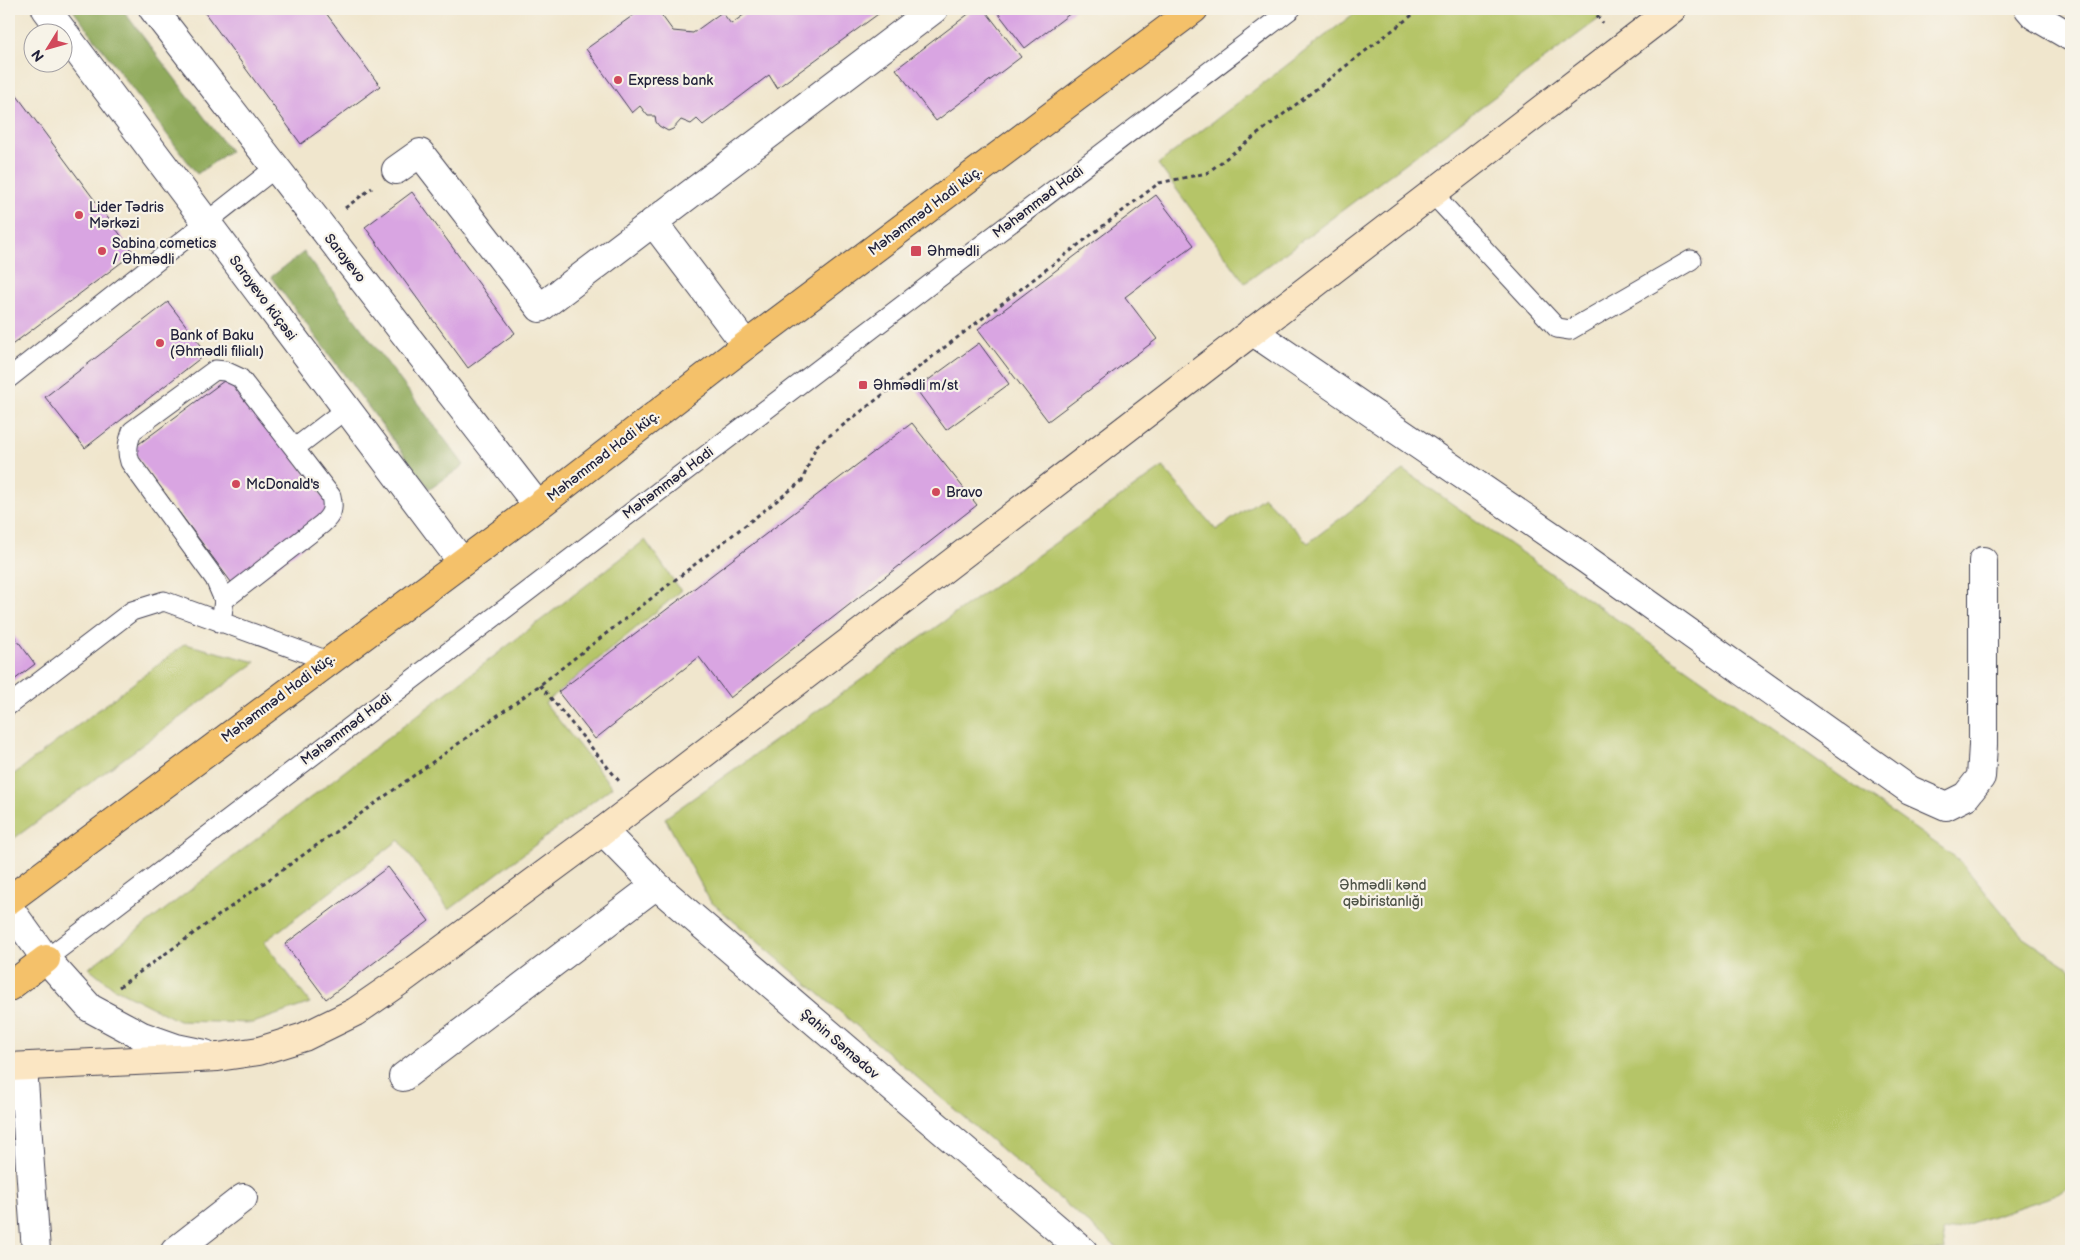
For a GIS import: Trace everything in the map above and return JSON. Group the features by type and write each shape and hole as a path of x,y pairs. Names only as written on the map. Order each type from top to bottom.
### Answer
{"main road":[{"name":"Məhəmməd Hadi küç.","path":"9,900 538,506 746,345 1194,9"},
{"path":"16,1067 218,1057 259,1051 304,1036 355,1012 604,831 1672,9"},
{"path":"9,987 46,959"}],"street":[{"name":"Sarayevo küçəsi","path":"46,9 462,562"},
{"name":"Sarayevo","path":"153,9 538,506"},
{"path":"396,170 420,153 540,308 934,9"},
{"path":"2029,9 2034,16 2071,36"},
{"path":"653,222 746,345"},
{"path":"1252,331 1587,560 1910,790 1946,806 1966,796 1981,777 1983,744 1983,561"},
{"name":"Şahin Səmədov","path":"604,831 656,885 1082,1251"},
{"path":"403,1077 656,885"},
{"path":"9,908 46,959 90,1008 142,1036 176,1048 218,1057"},
{"path":"16,1067 36,1251"},
{"path":"175,1251 243,1198"}],"lane":[{"name":"Məhəmməd Hadi","path":"46,959 1291,9"},
{"path":"9,378 207,224 275,168"},
{"path":"1432,193 1557,328 1570,330 1692,260"},
{"path":"221,623 224,600 215,579 130,462 127,453 132,431 215,370 220,370 240,378 331,496 333,507 331,516 224,600"},
{"path":"295,448 346,408"},
{"path":"9,705 132,611 164,601 328,661"}],"path":[{"path":"90,1008 540,685 802,480 816,446 1159,183 1207,173 1420,9"},
{"path":"321,227 396,170"},
{"path":"540,685 637,804"}],"green space":[{"path":"72,9 122,9 230,151 197,174"},
{"path":"1360,9 1612,9 1245,283 1158,164"},
{"path":"304,252 464,465 430,489 271,277"},
{"name":"Əhmədli kənd qəbiristanlığı","path":"1163,467 1216,530 1264,497 1308,543 1404,470 1958,859 2022,936 2071,969 2071,1185 2054,1196 1943,1232 1945,1251 1121,1251 710,901 665,818"},
{"path":"645,540 681,591 545,703 612,787 449,910 399,840 264,942 310,1003 253,1023 179,1021 114,988 89,968"},
{"path":"185,644 256,662 9,842 9,778"}],"building":[{"path":"202,9 323,9 380,86 301,144"},
{"path":"642,9 657,9 673,31 693,33 722,12 731,24 752,9 885,9 777,88 769,75 703,125 697,119 691,124 681,120 673,129 668,131 659,126 655,116 648,116 640,106 632,113 586,49"},
{"path":"975,9 984,9 1021,57 936,121 896,69"},
{"path":"995,9 1076,9 1025,48"},
{"path":"9,85 134,253 9,347"},
{"path":"412,192 515,333 468,368 365,227"},
{"path":"1156,195 1194,245 1125,297 1157,339 1048,421 978,329"},
{"path":"168,302 207,353 85,448 45,397"},
{"path":"979,343 1009,384 946,430 916,389"},
{"name":"McDonald's","path":"232,375 340,519 240,594 132,449"},
{"path":"912,423 977,505 730,698 699,657 595,739 558,692"},
{"path":"9,629 35,664 9,684"},
{"path":"388,867 429,921 326,999 285,944"}],"place":[{"name":"Express bank","path":"618,80"},
{"name":"Lider Tədris Mərkəzi","path":"79,215"},
{"name":"Sabina cometics / Əhmədli","path":"102,251"},
{"name":"Əhmədli","path":"916,251"},
{"name":"Bank of Baku (Əhmədli filialı)","path":"160,343"},
{"name":"Əhmədli m/st","path":"863,385"},
{"name":"McDonald's","path":"236,484"},
{"name":"Bravo","path":"936,492"}]}
